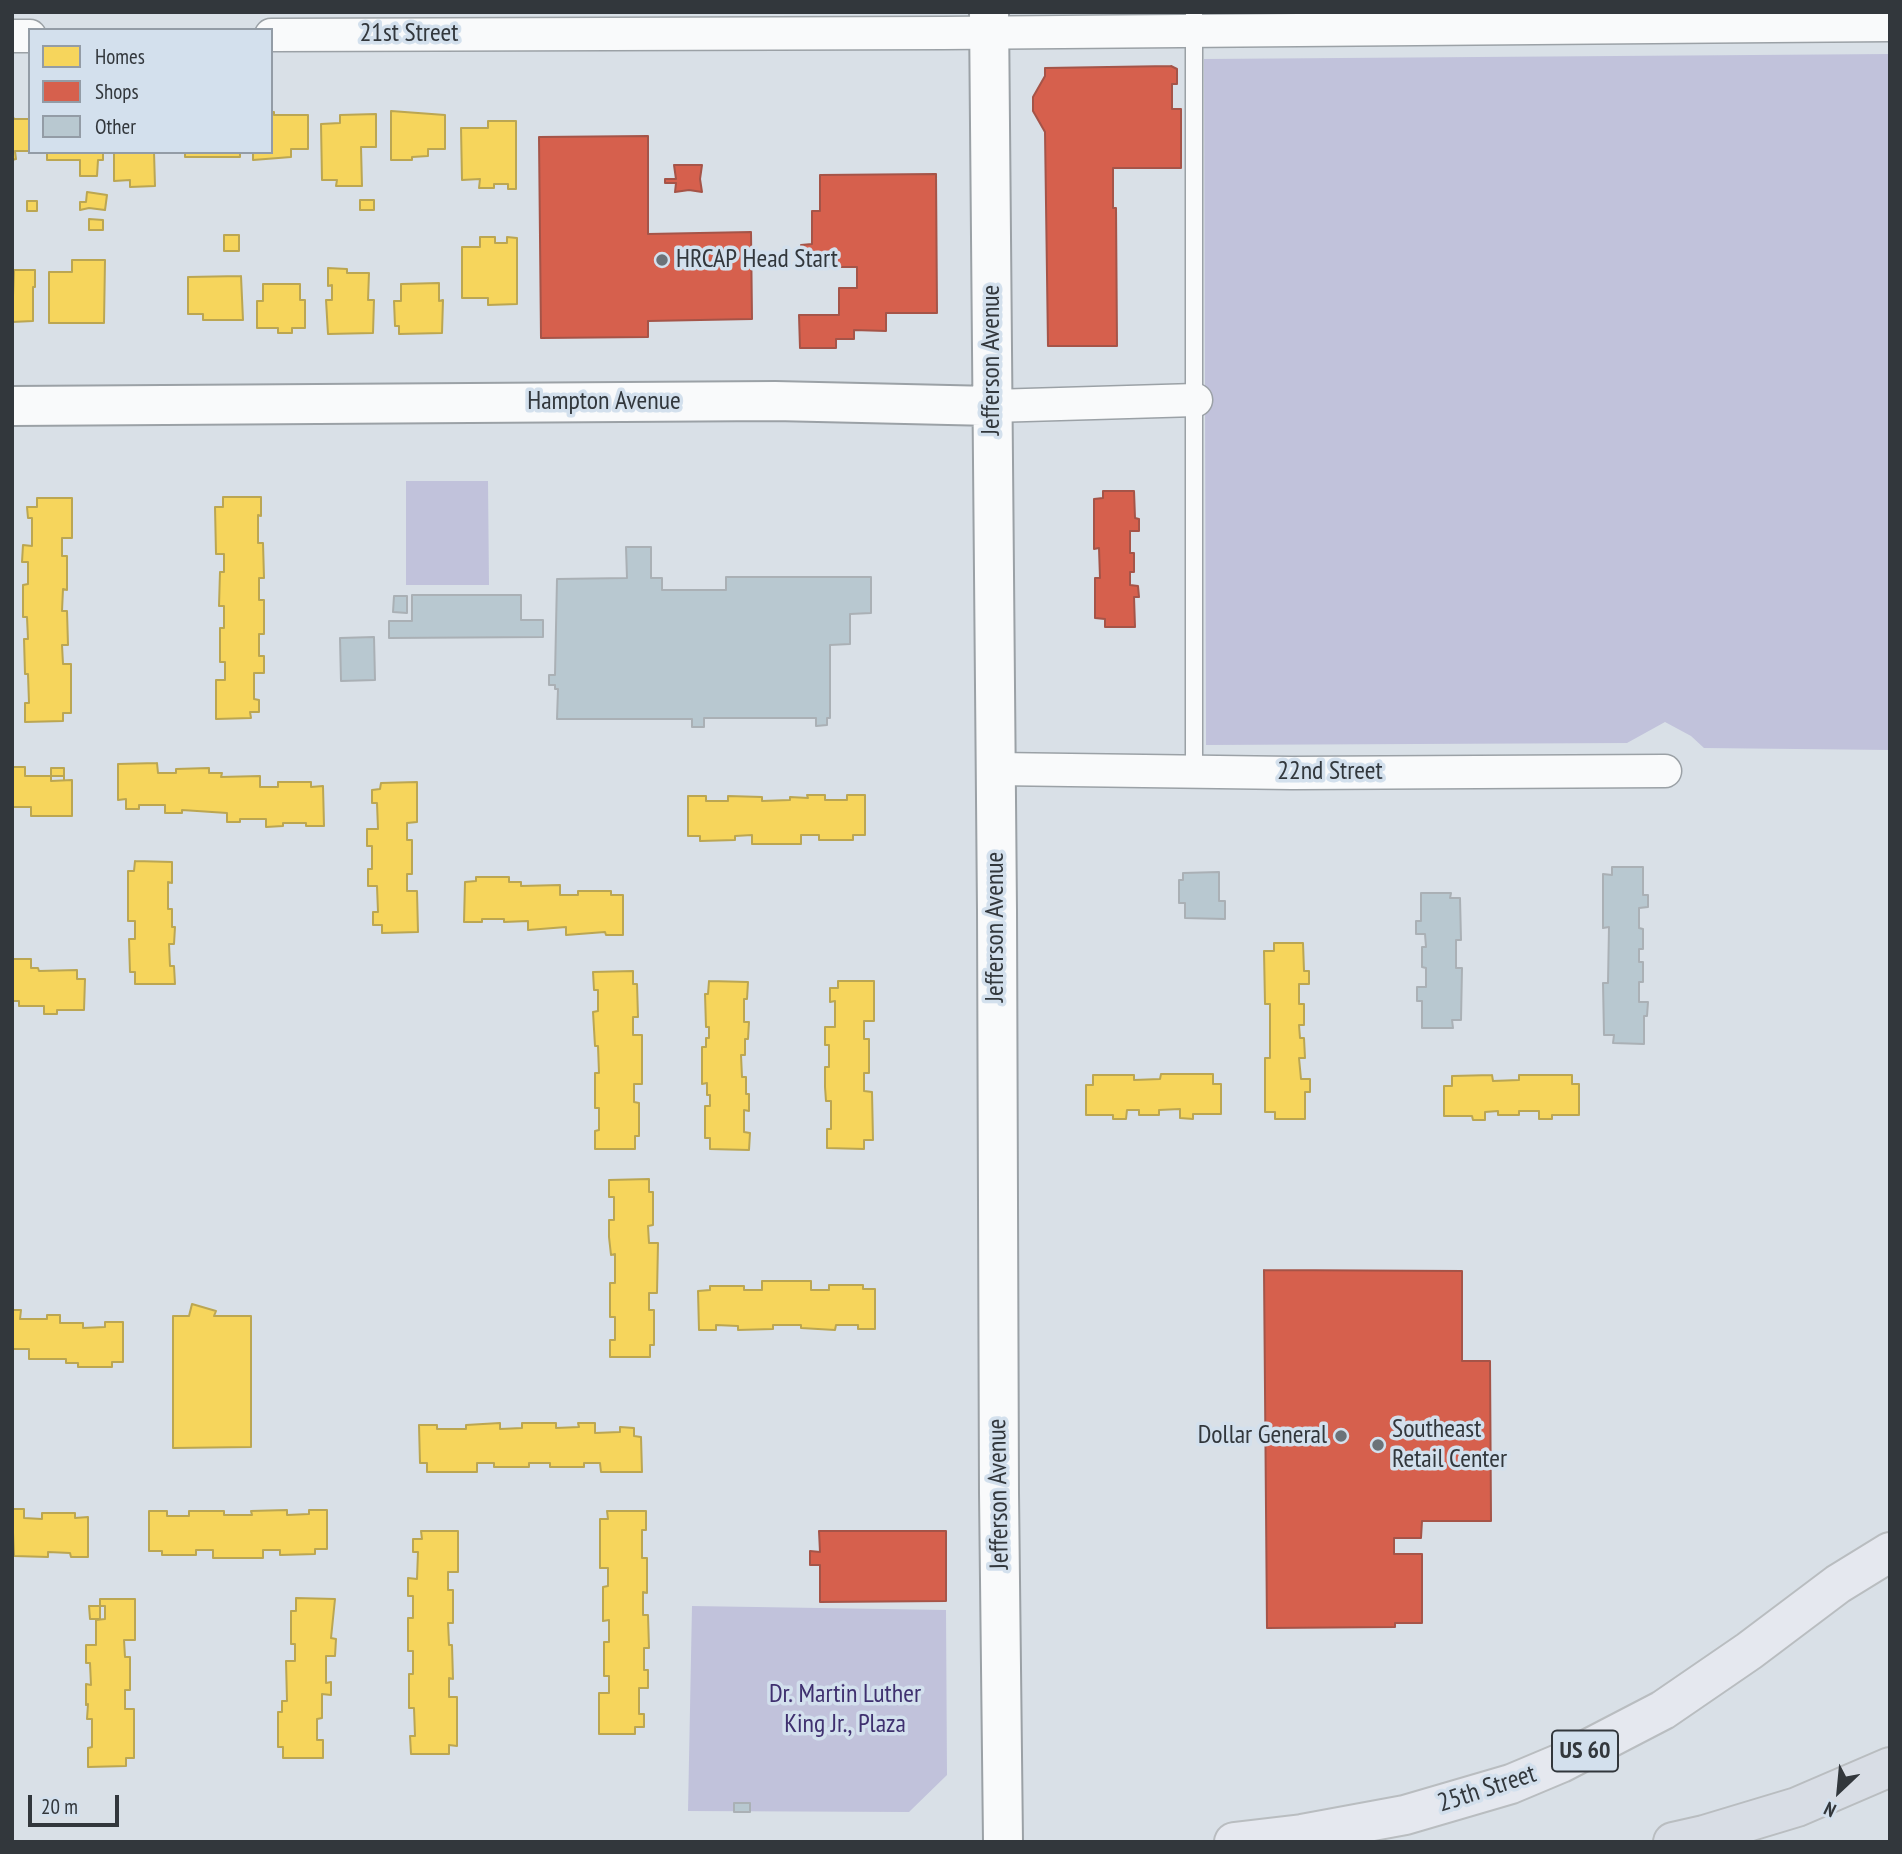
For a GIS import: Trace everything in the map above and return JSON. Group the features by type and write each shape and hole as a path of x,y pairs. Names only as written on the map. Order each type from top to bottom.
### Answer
{"highway":[{"path":"1673,1842 1797,1807 1890,1767"}],"main road":[{"name":"Jefferson Avenue","path":"989,22 1003,1842"},
{"name":"Hampton Avenue","path":"12,406 775,401 992,406"},
{"name":"25th Street","path":"1234,1842 1313,1832 1405,1815 1511,1784 1561,1763 1663,1710 1749,1651 1838,1584 1890,1552"}],"street":[{"name":"21st Street","path":"273,35 989,22 1890,25"},
{"name":"Hampton Avenue","path":"992,406 1196,400"},
{"name":"22nd Street","path":"996,769 1194,772 1665,771"}],"lane":[{"path":"1194,21 1194,772"}],"green space":[{"path":"1890,54 1890,750 1704,748 1691,736 1665,722 1627,743 1206,745 1204,59"},
{"path":"406,481 488,481 489,585 406,585"},
{"name":"Dr. Martin Luther King Jr., Plaza","path":"692,1606 946,1610 947,1775 909,1812 688,1811"}],"building: Homes":[{"path":"391,111 445,115 445,149 428,149 428,156 412,157 412,160 391,160"},
{"path":"273,112 274,115 308,115 308,149 291,149 291,157 253,160 253,154 273,154"},
{"path":"376,114 376,147 361,147 362,186 336,186 337,180 322,180 321,124 340,123 340,115"},
{"path":"12,115 14,119 28,119 28,151 15,151 16,159 12,160"},
{"path":"488,121 516,121 516,189 508,189 508,184 479,188 480,179 462,180 461,128 488,128"},
{"path":"47,154 103,154 103,160 98,160 97,176 80,176 80,160 47,160"},
{"path":"114,154 154,154 155,186 130,187 130,180 114,181"},
{"path":"185,154 240,154 240,157 185,157"},
{"path":"87,192 107,195 105,210 80,210 80,202 86,202"},
{"path":"360,200 374,200 374,210 360,210"},
{"path":"27,201 37,201 37,211 27,211"},
{"path":"89,219 103,220 103,230 89,230"},
{"path":"224,235 239,235 239,251 224,251"},
{"path":"480,237 495,237 495,243 507,243 507,237 517,238 517,304 488,305 488,298 462,298 462,247 480,247"},
{"path":"72,260 105,260 104,323 49,323 49,272 72,272"},
{"path":"328,268 347,269 347,273 369,273 368,300 374,300 373,333 328,334 326,300 332,300 332,285 328,286"},
{"path":"14,270 35,270 33,321 12,322"},
{"path":"241,276 243,320 203,320 203,314 188,314 188,277"},
{"path":"439,283 439,301 443,300 442,333 399,334 399,326 395,326 394,301 401,301 401,284"},
{"path":"263,284 300,284 300,300 305,300 305,328 292,328 292,333 278,333 278,328 257,328 257,301 263,301"},
{"path":"223,497 261,497 258,543 263,543 264,578 259,578 259,600 264,600 264,634 259,634 259,656 264,656 264,673 254,673 254,699 259,700 259,712 250,712 251,718 216,719 216,680 225,680 225,662 220,662 220,628 224,628 224,606 219,606 220,572 224,572 224,554 216,554 215,507 223,507"},
{"path":"37,498 72,498 72,538 62,538 62,556 67,556 67,590 63,589 62,611 67,611 68,645 62,645 63,664 71,664 71,713 63,713 63,721 25,722 25,703 29,703 28,674 25,674 24,639 28,639 27,617 23,617 23,585 28,584 28,562 22,562 23,545 32,546 32,518 28,518 27,507 37,507"},
{"path":"157,763 158,773 176,773 176,769 209,768 209,773 222,773 221,777 260,776 260,787 278,787 278,782 311,782 311,787 323,786 324,826 283,823 283,826 266,827 266,819 227,822 227,813 182,810 182,813 165,813 165,805 139,805 139,809 126,809 126,799 118,800 118,764"},
{"path":"12,767 25,767 25,776 51,776 51,781 72,780 72,816 31,816 31,807 13,807 12,811"},
{"path":"51,768 64,768 64,776 51,776"},
{"path":"417,782 417,822 407,823 407,840 412,840 412,874 407,874 407,891 417,891 418,932 382,933 382,925 373,925 373,912 378,912 377,886 368,886 368,869 372,869 372,846 367,846 367,829 378,829 377,803 372,803 372,790 380,789 381,783"},
{"path":"807,795 825,795 825,800 847,800 847,795 865,795 865,835 853,835 853,840 819,840 819,835 801,835 801,844 752,844 752,835 735,836 735,840 700,841 700,836 688,836 688,796 706,796 706,801 728,801 728,796 762,797 762,801 790,800 790,797 808,798"},
{"path":"135,861 172,862 172,883 168,882 168,909 172,909 172,927 175,927 174,944 169,944 170,966 174,966 175,984 135,984 135,972 130,972 129,939 135,939 135,921 128,921 128,871 134,871"},
{"path":"476,877 509,877 509,882 521,882 521,886 560,885 560,895 578,895 578,891 611,891 611,895 623,895 623,935 606,935 605,932 566,935 566,927 528,930 528,921 504,922 504,919 464,922 465,882 476,881"},
{"path":"1274,943 1303,943 1304,971 1309,971 1309,984 1299,984 1299,1004 1304,1004 1304,1025 1299,1025 1300,1038 1304,1038 1305,1058 1299,1058 1301,1079 1310,1079 1310,1092 1305,1092 1305,1119 1275,1119 1275,1112 1265,1112 1265,1058 1270,1058 1270,1004 1265,1004 1264,951 1274,951"},
{"path":"12,959 31,959 31,968 38,968 39,971 77,970 77,979 85,979 84,1010 57,1010 57,1014 44,1014 44,1006 19,1006 19,1001 12,1001"},
{"path":"633,971 633,984 637,984 638,1017 633,1017 633,1035 642,1035 642,1084 634,1084 634,1102 639,1103 639,1136 635,1136 635,1149 595,1149 595,1131 599,1130 599,1108 595,1108 595,1073 599,1073 593,1012 598,1011 598,990 594,990 593,972"},
{"path":"709,981 748,982 747,999 744,999 744,1022 749,1022 748,1039 745,1039 745,1055 741,1055 742,1077 746,1077 746,1094 749,1094 749,1111 744,1110 744,1132 750,1133 749,1150 710,1149 710,1138 705,1138 705,1106 710,1106 710,1095 707,1095 707,1083 702,1084 702,1047 706,1047 706,1038 709,1038 705,994 708,994"},
{"path":"838,981 874,981 874,1021 864,1021 864,1039 869,1039 869,1073 864,1073 864,1091 872,1092 873,1140 864,1140 864,1149 827,1148 827,1129 831,1129 831,1101 826,1101 825,1067 829,1067 829,1045 825,1045 825,1027 835,1027 835,1001 830,1002 830,988 838,988"},
{"path":"1161,1074 1213,1074 1213,1084 1221,1084 1221,1114 1193,1114 1193,1119 1180,1118 1180,1109 1159,1110 1159,1115 1139,1115 1139,1110 1127,1110 1126,1119 1113,1119 1113,1115 1086,1115 1086,1085 1093,1085 1093,1075 1134,1075 1134,1080 1160,1079"},
{"path":"1492,1075 1493,1081 1519,1080 1519,1075 1572,1075 1572,1084 1579,1084 1579,1115 1552,1115 1552,1119 1539,1119 1539,1111 1498,1115 1498,1111 1485,1112 1485,1120 1473,1120 1472,1116 1444,1116 1444,1086 1452,1086 1452,1076"},
{"path":"649,1179 649,1192 653,1192 653,1225 648,1226 649,1243 658,1243 657,1293 649,1293 649,1310 654,1310 654,1345 650,1345 650,1357 610,1357 610,1340 615,1340 615,1317 610,1317 610,1283 615,1283 615,1254 611,1255 609,1237 609,1220 614,1220 614,1197 609,1197 609,1180"},
{"path":"762,1281 811,1281 811,1290 829,1290 829,1285 863,1285 863,1289 875,1289 875,1329 858,1329 858,1325 836,1325 835,1330 801,1328 801,1325 773,1325 773,1329 738,1330 738,1326 716,1325 716,1330 699,1330 698,1291 710,1290 710,1286 744,1286 744,1290 762,1290"},
{"path":"192,1304 216,1311 214,1316 251,1316 251,1447 173,1448 173,1316 189,1316"},
{"path":"12,1310 21,1310 20,1319 47,1319 47,1315 60,1315 60,1323 83,1323 83,1328 105,1327 105,1322 123,1322 123,1362 112,1362 112,1367 78,1367 78,1363 66,1363 66,1359 29,1359 29,1349 12,1349"},
{"path":"500,1423 500,1429 522,1428 522,1423 556,1423 556,1428 579,1427 578,1423 595,1423 595,1433 620,1432 620,1427 634,1428 634,1436 641,1437 642,1472 601,1472 600,1463 584,1463 584,1467 550,1467 550,1463 529,1463 529,1467 494,1467 494,1463 477,1463 477,1472 427,1472 427,1463 420,1463 419,1425 437,1425 437,1429 466,1429 466,1425"},
{"path":"12,1509 24,1509 24,1518 42,1519 42,1513 75,1513 75,1518 88,1517 88,1557 71,1557 70,1553 48,1552 48,1557 14,1556"},
{"path":"287,1510 287,1515 309,1514 309,1510 327,1510 327,1549 315,1549 315,1554 280,1555 280,1550 263,1550 263,1558 213,1558 213,1550 196,1550 196,1555 162,1555 162,1551 149,1551 149,1511 167,1511 167,1516 189,1516 189,1511 224,1511 224,1515 252,1515 251,1511"},
{"path":"607,1511 646,1511 646,1530 642,1530 642,1558 647,1558 647,1593 643,1592 643,1615 648,1615 649,1648 644,1648 644,1670 648,1670 648,1688 639,1688 639,1714 644,1714 644,1727 635,1727 635,1734 599,1734 599,1693 609,1693 609,1676 604,1676 604,1642 609,1642 609,1620 603,1621 603,1587 608,1586 608,1568 600,1568 600,1519 608,1519"},
{"path":"421,1531 458,1531 458,1572 448,1572 448,1590 453,1590 453,1623 448,1623 453,1679 449,1678 449,1697 457,1697 457,1746 449,1745 449,1754 411,1754 410,1736 415,1736 414,1708 409,1708 409,1674 413,1674 413,1651 408,1651 408,1618 413,1618 413,1596 408,1596 408,1578 417,1579 418,1552 413,1552 413,1539 422,1539"},
{"path":"296,1598 335,1599 331,1638 336,1639 335,1656 326,1656 326,1683 331,1682 331,1695 322,1694 322,1718 317,1719 317,1740 323,1740 323,1758 283,1758 283,1747 278,1747 278,1712 282,1712 282,1701 287,1701 286,1661 295,1661 295,1644 291,1644 291,1611 296,1611"},
{"path":"100,1599 135,1599 135,1640 124,1640 125,1657 130,1657 130,1690 125,1690 125,1709 134,1709 134,1758 126,1758 126,1766 88,1767 88,1748 92,1747 92,1719 87,1719 86,1684 91,1685 90,1663 86,1663 86,1645 96,1645 96,1620 105,1619 105,1606 100,1606"},
{"path":"89,1606 100,1606 100,1619 90,1619"}],"building: Shops":[{"path":"1171,66 1177,69 1177,84 1172,84 1172,109 1181,109 1181,168 1113,168 1113,208 1116,208 1117,346 1048,346 1045,132 1033,111 1033,97 1045,76 1045,68"},
{"path":"648,136 648,234 751,232 752,319 648,321 648,337 541,338 539,137"},
{"path":"674,165 702,165 702,192 675,192 676,183 665,183 665,179 676,179"},
{"path":"936,174 937,313 886,313 886,331 854,330 854,339 836,339 836,348 800,348 799,315 839,315 839,288 857,288 857,267 801,267 801,245 812,244 812,211 820,211 820,175"},
{"path":"1103,491 1134,491 1135,518 1139,519 1139,531 1130,531 1130,553 1134,553 1134,572 1130,572 1130,585 1138,586 1139,597 1134,597 1135,627 1105,627 1105,619 1095,618 1095,578 1100,578 1099,548 1094,549 1094,499 1103,498"},
{"name":"Southeast Retail Center","path":"1264,1270 1462,1271 1462,1361 1490,1361 1491,1521 1422,1521 1421,1538 1394,1538 1394,1554 1422,1554 1422,1623 1395,1623 1395,1627 1267,1628"},
{"path":"819,1531 946,1531 946,1601 820,1602 820,1565 810,1565 810,1551 820,1552"}],"building: Other":[{"path":"626,547 651,547 651,578 662,578 662,590 726,590 726,577 871,577 871,613 850,614 850,644 830,645 830,718 827,718 827,725 816,726 816,718 704,718 704,727 692,727 692,719 557,719 558,689 555,689 555,685 549,685 549,675 555,675 557,579 627,578"},
{"path":"412,595 521,595 521,620 543,620 543,637 389,638 389,621 412,621"},
{"path":"394,596 407,596 407,613 393,612"},
{"path":"374,637 375,680 341,681 340,638"},
{"path":"1612,867 1643,867 1643,895 1648,895 1648,907 1639,908 1643,949 1639,949 1639,962 1643,962 1643,982 1639,982 1639,1002 1648,1002 1647,1016 1644,1016 1644,1044 1613,1043 1614,1035 1604,1035 1603,983 1608,983 1609,927 1603,928 1603,874 1612,875"},
{"path":"1219,872 1219,901 1225,901 1225,919 1185,918 1185,903 1179,903 1179,880 1183,880 1183,873"},
{"path":"1421,893 1451,893 1450,898 1460,898 1461,940 1456,940 1456,968 1462,968 1461,1020 1452,1020 1453,1028 1422,1028 1422,1001 1417,1001 1417,987 1426,987 1422,947 1426,947 1425,934 1416,934 1416,921 1421,921"},
{"path":"734,1803 750,1803 750,1812 734,1812"}],"place":[{"name":"HRCAP Head Start","path":"662,260"},
{"name":"Dollar General","path":"1341,1436"},
{"name":"Southeast Retail Center","path":"1378,1445"}]}
